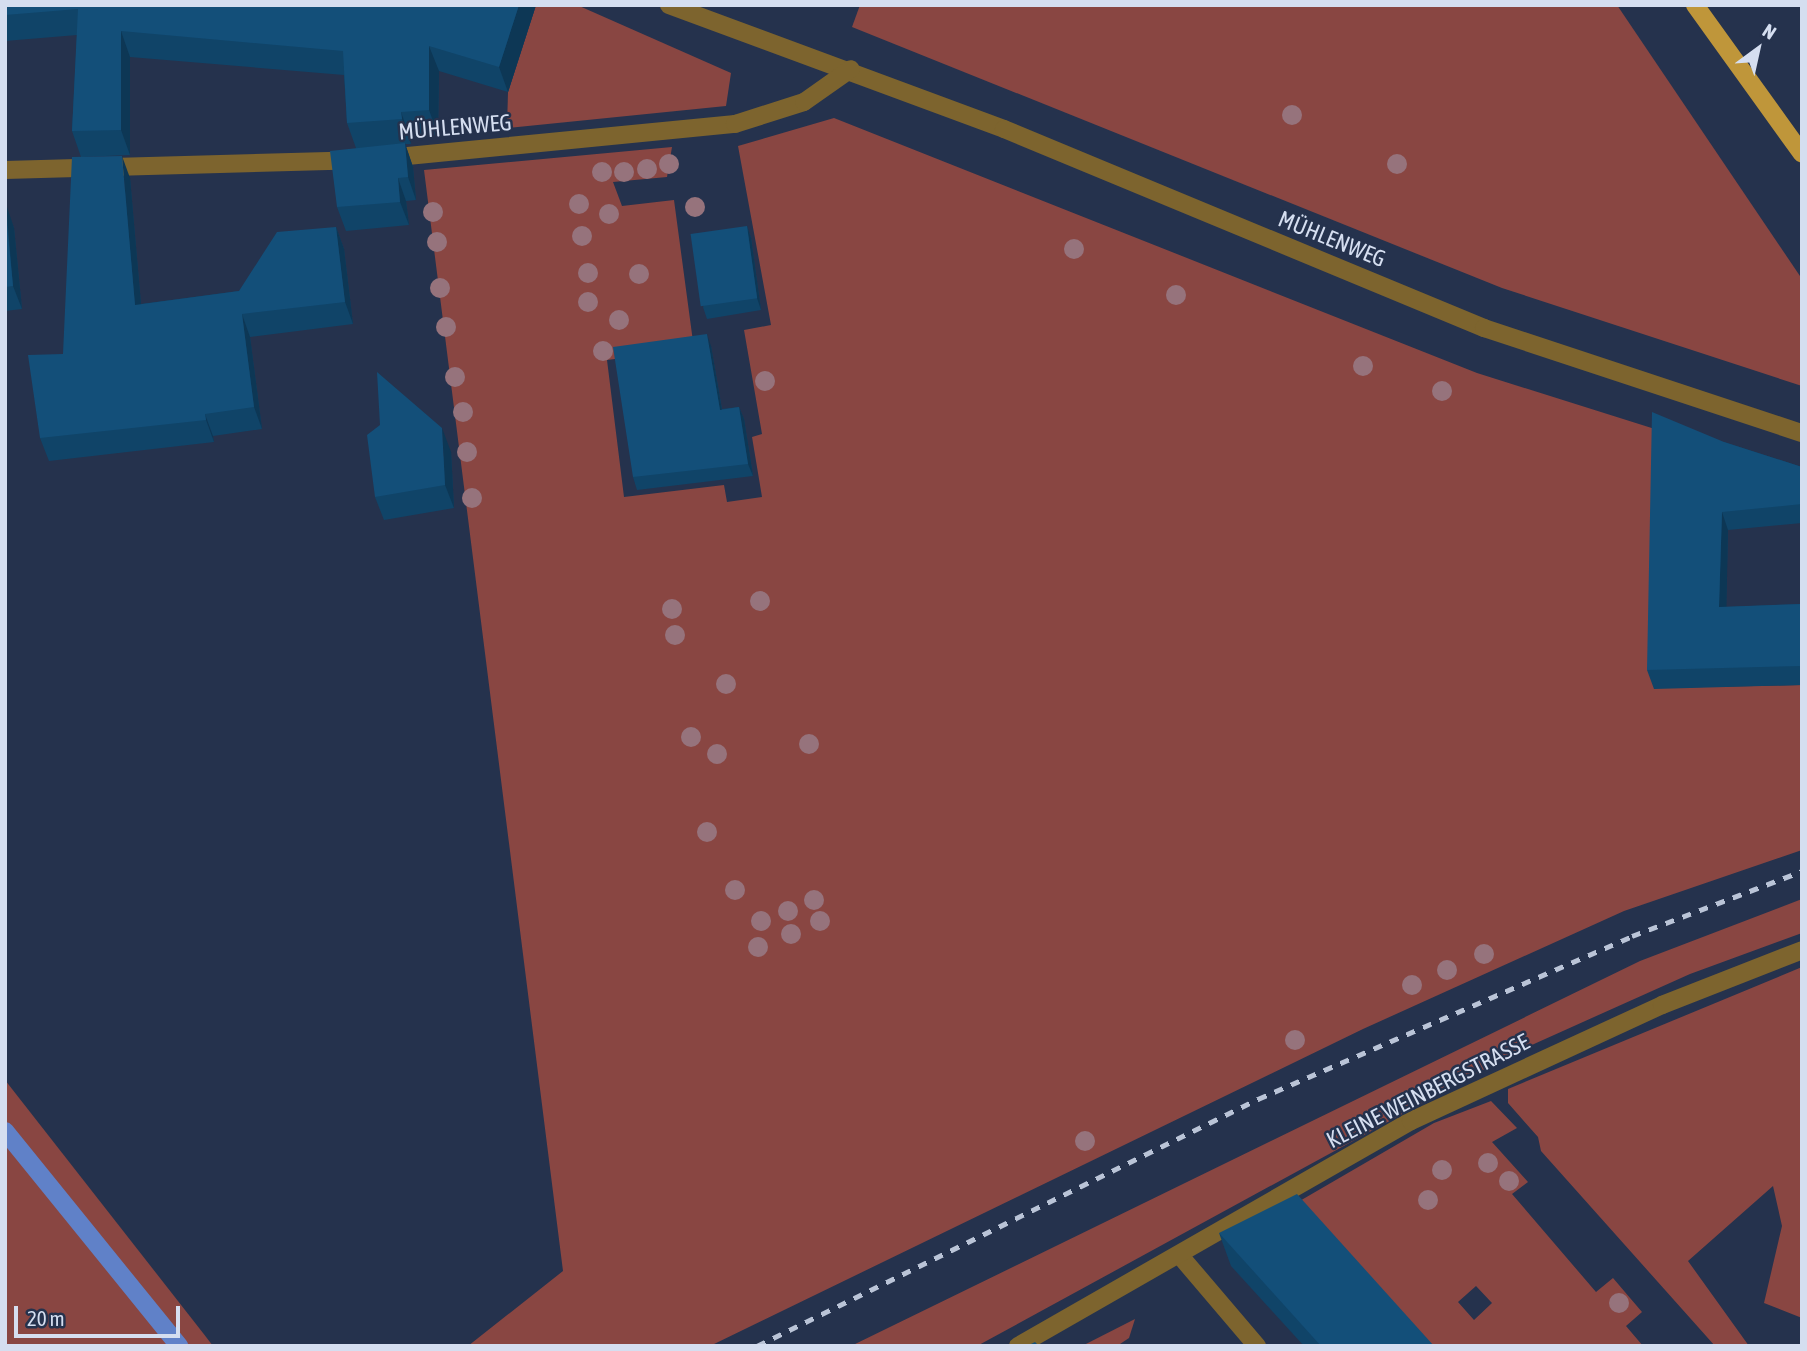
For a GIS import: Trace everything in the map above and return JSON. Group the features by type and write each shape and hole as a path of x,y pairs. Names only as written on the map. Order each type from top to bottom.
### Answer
{"main road":[{"path":"1695,5 1802,154"}],"street":[{"name":"MÜHLENWEG","path":"669,5 851,69 1485,328 1802,433"},
{"name":"MÜHLENWEG","path":"5,170 345,161 702,131 804,102 851,69"},
{"name":"KLEINE WEINBERGSTRASSE","path":"1018,1346 1182,1258 1411,1121 1638,1016 1802,950"},
{"path":"1182,1258 1256,1346"}],"shaded area":[{"path":"536,5 577,5 731,73 726,106 507,128 508,92"},
{"path":"860,5 1617,5 1802,279 1802,386 1502,288 852,27"},
{"path":"834,118 1477,373 1658,430 1654,688 1802,685 1802,850 1624,911 1363,1029 710,1346 468,1346 563,1271 424,170 672,147 667,177 613,182 622,206 674,200 694,349 607,360 624,497 724,485 727,502 762,497 752,437 762,434 744,330 771,325 738,146"},
{"path":"1802,899 1802,933 1690,974 1516,1052 977,1346 851,1346 1640,961"},
{"path":"1802,967 1802,1318 1764,1303 1782,1226 1773,1186 1688,1261 1749,1346 1715,1346 1541,1151 1538,1137 1508,1103 1508,1089"},
{"path":"5,1080 203,1333 213,1346 5,1346"},
{"path":"1491,1101 1517,1128 1492,1142 1528,1182 1512,1194 1596,1292 1613,1278 1642,1312 1626,1326 1643,1346 1416,1346 1250,1230 1434,1123","holes":["1476,1286 1492,1303 1474,1320 1458,1302"]},
{"path":"1135,1319 1129,1338 1117,1346 1082,1346"}],"building":[{"path":"5,5 519,5 499,67 429,46 429,110 401,112 402,119 347,123 343,51 121,31 121,130 72,131 78,9 5,15"},
{"path":"405,143 408,177 398,178 400,202 337,207 330,151"},
{"path":"122,156 135,305 239,291 277,232 336,227 345,302 242,314 254,407 205,414 206,420 40,438 28,355 63,354 72,157"},
{"path":"5,204 13,286 5,287"},
{"path":"747,226 757,298 701,306 691,234"},
{"path":"707,334 720,410 739,407 748,464 633,477 613,347"},
{"path":"377,372 442,428 445,485 375,497 367,435 380,425"},
{"path":"1652,412 1724,442 1802,467 1802,504 1722,512 1719,607 1802,604 1802,666 1647,670"},
{"path":"1297,1194 1434,1346 1321,1346 1219,1233"}],"waterway":[{"path":"5,1131 179,1346"}],"railway":[{"path":"757,1346 1258,1099 1632,936 1802,871"}]}
